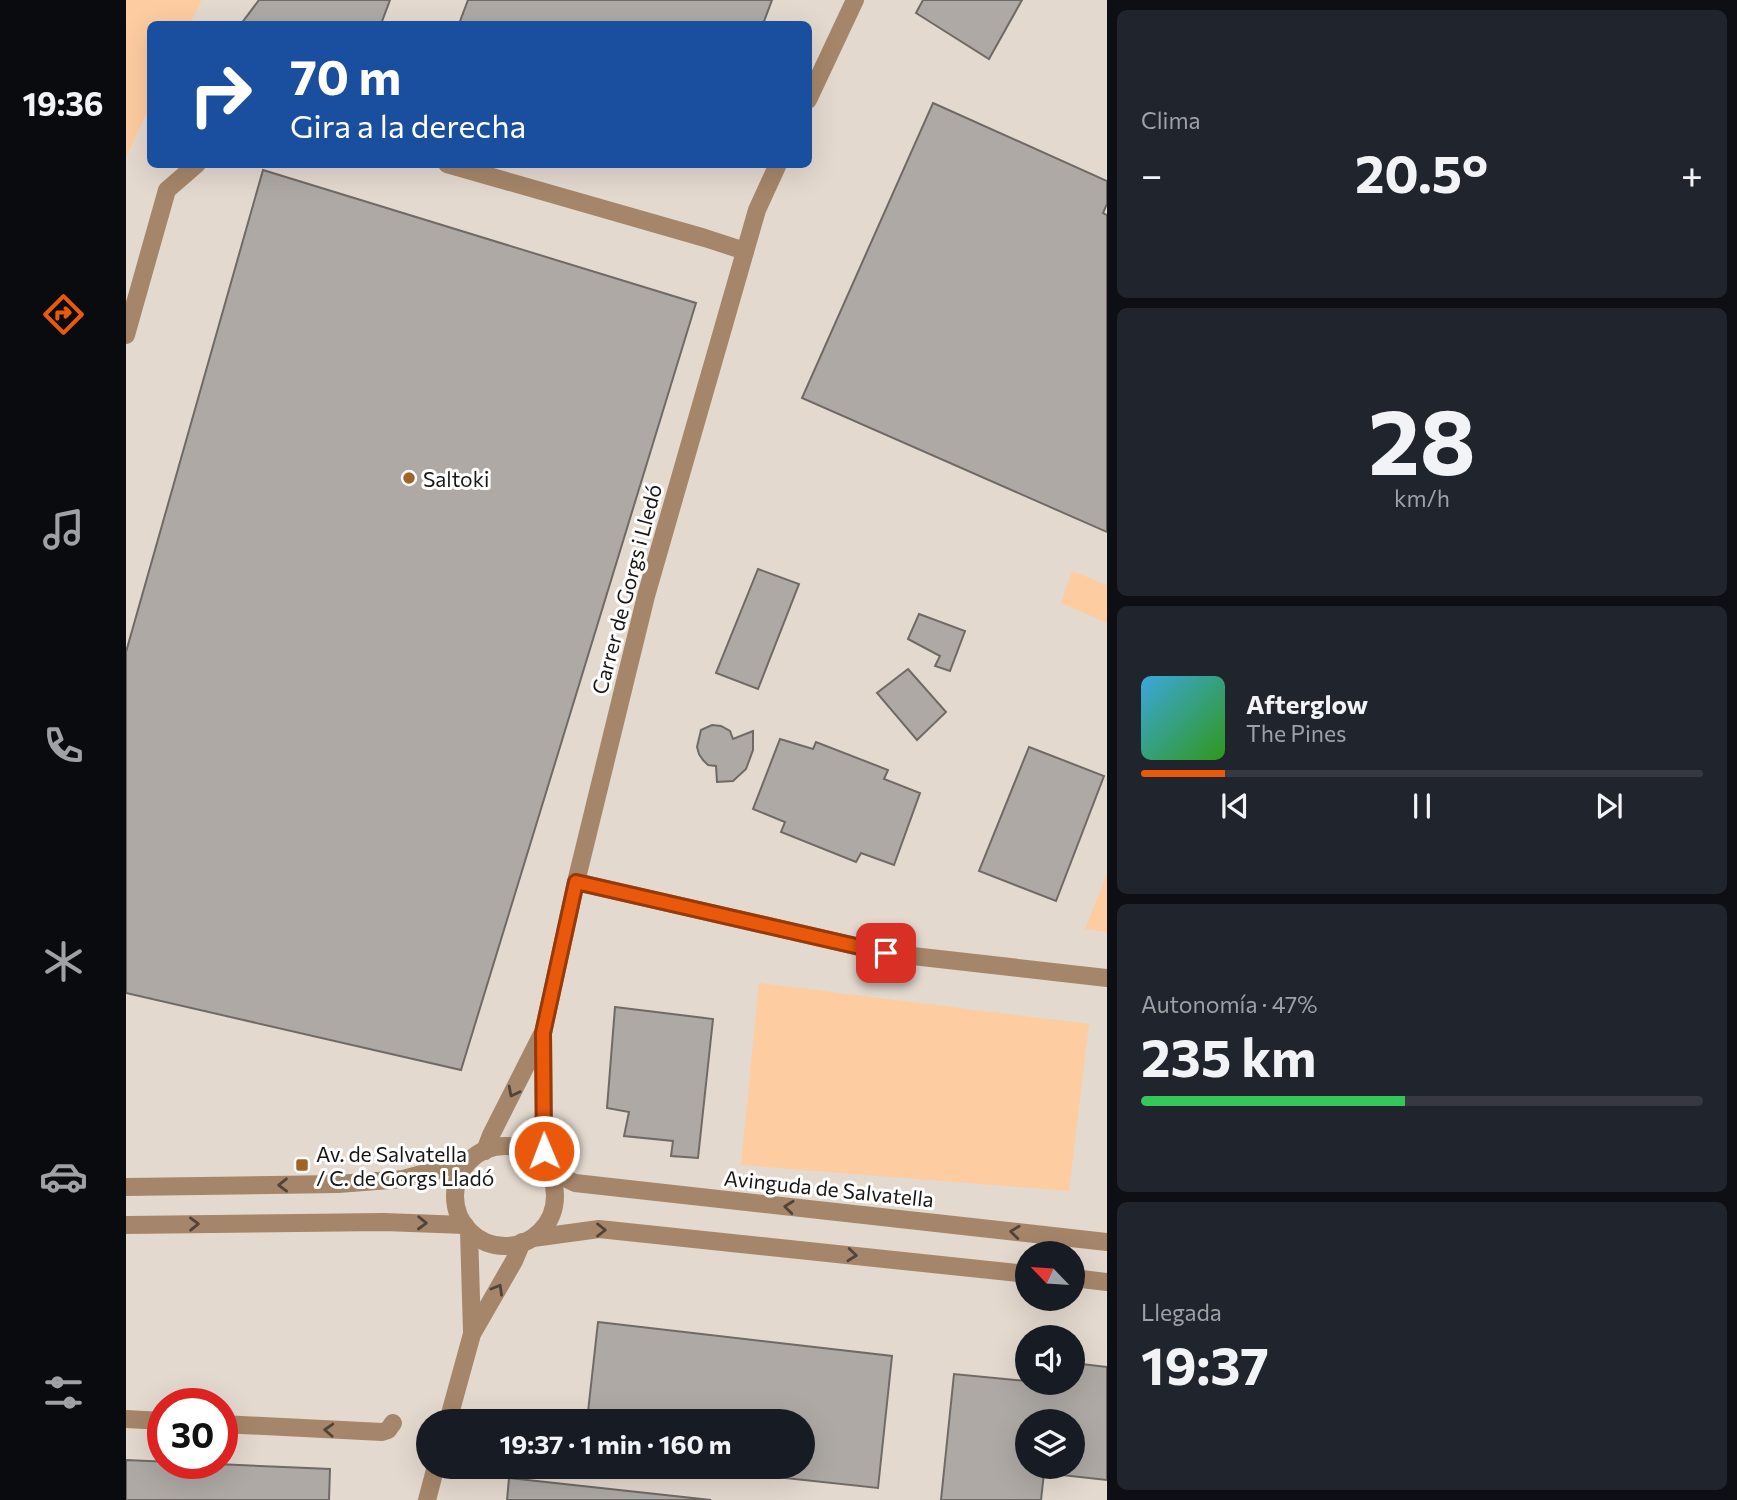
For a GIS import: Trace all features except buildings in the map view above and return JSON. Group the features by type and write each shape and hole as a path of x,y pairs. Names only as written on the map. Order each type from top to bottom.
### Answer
{"street":[{"path":"812,91 855,0"},
{"path":"126,335 167,190 192,168"},
{"path":"461,168 745,251"},
{"name":"Carrer de Gorgs i Lledó","path":"545,1167 543,1033 576,882 646,596 757,210 776,168"},
{"path":"576,882 886,953 1107,978"},
{"name":"Carrer de Gorgs i Lledó","path":"478,1155 543,1033"},
{"path":"126,1187 338,1184 402,1179 448,1167 497,1147 516,1147 536,1157 545,1167 555,1188 554,1205 545,1226 528,1240 514,1261 472,1334 451,1409"},
{"path":"478,1155 460,1175 455,1195 458,1212 467,1228 482,1241 496,1245 513,1246 528,1240 599,1229 1015,1273"},
{"name":"Avinguda de Salvatella","path":"545,1167 575,1183 1107,1242"},
{"path":"126,1225 384,1222 467,1228"},
{"path":"467,1228 472,1334"},
{"path":"1085,1280 1107,1282"},
{"path":"126,1419 147,1420"},
{"path":"238,1425 382,1432 388,1430 393,1423"},
{"path":"427,1500 433,1479"}],"shaded area":[{"path":"126,0 202,0 192,21 147,21 147,113 126,158"},
{"path":"202,0 1107,0 1107,1500 126,1500 126,158 147,113 147,168 812,168 812,21 192,21"},
{"path":"1072,571 1107,585 1107,623 1061,603"},
{"path":"1107,874 1107,932 1085,929"},
{"path":"759,983 1089,1024 1069,1191 741,1165"}],"place":[{"name":"Saltoki","path":"409,478"},
{"name":"Av. de Salvatella / C. de Gorgs Lladó","path":"302,1165"}],"route":[{"path":"544,1151 543,1033 576,882 886,953"}]}
